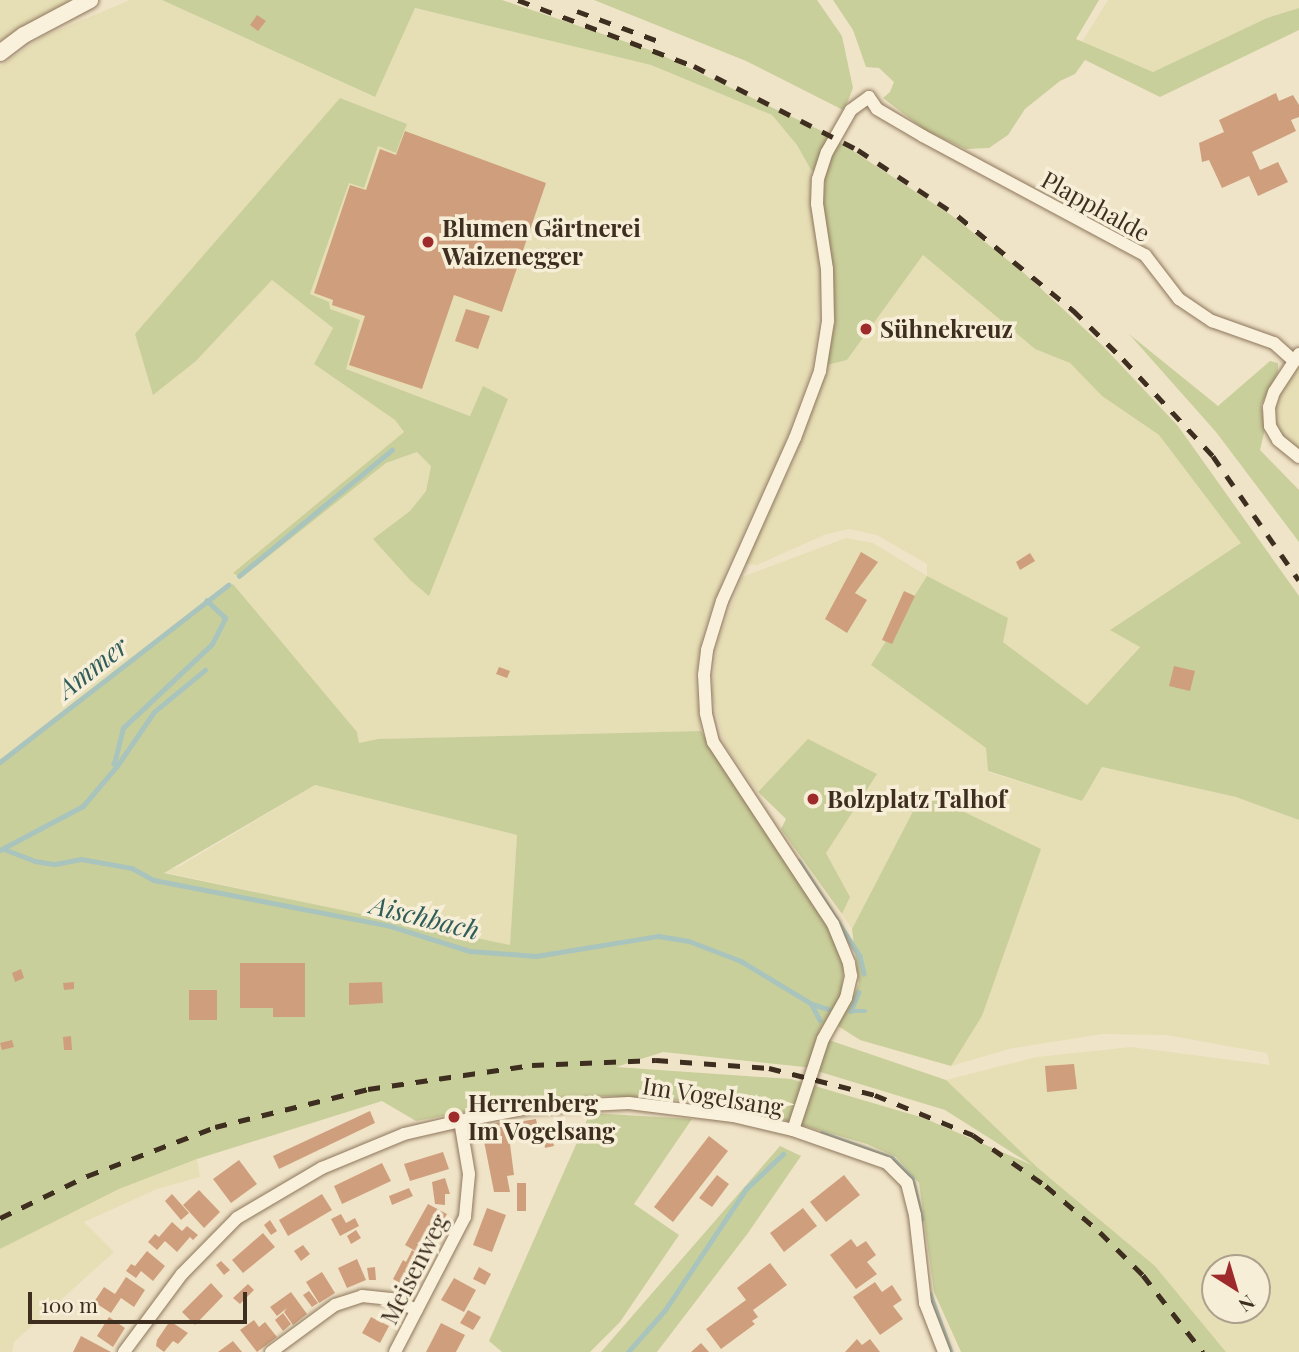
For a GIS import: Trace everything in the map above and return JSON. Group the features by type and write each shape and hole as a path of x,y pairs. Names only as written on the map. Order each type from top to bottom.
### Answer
{"street":[{"path":"0,52 24,35 90,0"},
{"name":"Plapphalde","path":"793,1130 823,1038 846,998 849,963 834,924 713,741 706,713 704,675 709,639 722,601 795,438 820,371 828,321 827,269 817,204 818,179 827,152 852,110 869,97 877,109 923,136 1144,255 1180,299 1212,321 1274,344 1297,357 1274,392 1269,407 1270,426 1278,440 1299,457"},
{"name":"Im Vogelsang","path":"124,1352 182,1274 237,1218 322,1168 404,1134 460,1121 528,1108 629,1103 733,1116 793,1130 887,1163 907,1183 915,1215 926,1303 944,1352"},
{"name":"Meisenweg","path":"395,1352 465,1217 469,1174 460,1121"},
{"path":"271,1352 335,1305 362,1296 391,1299 417,1310"}],"shaded area":[{"path":"0,0 71,0 0,41"},
{"path":"130,0 162,0 374,97 414,8 651,65 772,115 797,145 811,170 820,276 818,328 811,371 783,447 727,568 703,632 695,677 701,731 378,739 359,743 356,731 233,584 0,765 0,66 42,37","holes":["340,98 407,124 396,153 378,146 349,183 310,294 329,308 346,369 471,416 410,580 374,539 410,511 426,491 431,466 417,452 386,463 233,574 404,432 395,420 314,364 333,328 272,280 196,361 153,394"]},
{"path":"1108,0 1299,0 1299,8 1267,18 1153,72 1082,42"},
{"path":"923,255 1035,349 1070,363 1102,396 1159,435 1242,543 1111,629 1140,646 1087,705 1003,642 871,665 986,748 988,772 1082,801 1102,767 1236,797 1299,820 1299,1352 1226,1352 1203,1324 1271,1324 1271,1254 1201,1254 1201,1322 1155,1266 1038,1168 946,1080 1037,1057 1131,1047 1270,1065 1267,1053 1166,1035 1102,1034 1009,1049 951,1066 982,1016 996,972 923,792 852,929 842,914 849,896 826,853 808,740 758,792 724,744 712,694 717,644 742,577 846,538 873,543 927,576 927,564 877,535 849,529 824,535 757,565 745,564 795,458 827,365 847,360"},
{"path":"1299,362 1299,452 1283,439 1274,422 1273,409 1277,393"},
{"path":"315,785 517,835 510,946 163,872 180,866"},
{"path":"197,1159 200,1177 157,1189 84,1222 114,1252 14,1342 12,1352 0,1352 0,1249 119,1189"}],"green space":[{"path":"162,0 502,0 653,51 824,132 951,215 1024,273 1102,345 1178,426 1299,596 1299,820 1236,797 1102,767 1082,801 988,771 986,748 871,665 927,576 1008,618 1003,642 1087,705 1140,647 1110,630 1241,543 1159,435 1102,396 1070,363 1035,349 923,255 847,360 827,365 835,321 832,268 823,206 825,177 811,170 797,145 772,115 651,65 415,8 375,97"},
{"path":"594,0 817,0 842,36 853,88 843,110 746,61"},
{"path":"833,0 1099,0 1076,39 1153,72 1267,18 1299,8 1299,30 1160,97 1085,60 1075,74 1060,81 1025,109 1008,135 989,148 966,149 925,130 883,98 890,92 894,82 879,68 866,67 853,30"},
{"path":"340,98 407,124 396,153 378,146 364,188 349,183 310,294 329,302 330,309 360,320 346,369 470,416 483,386 508,399 429,596 410,580 373,539 410,511 426,491 431,466 417,452 386,463 241,578 233,573 404,432 395,420 314,364 333,328 272,280 196,361 153,395 135,334"},
{"path":"1129,334 1218,406 1270,361 1278,363 1278,372 1261,405 1265,429 1260,450 1299,490 1299,542 1216,432"},
{"path":"233,584 357,732 359,743 378,739 701,731 830,926 844,960 841,1000 819,1031 823,1038 946,1080 1038,1168 1155,1266 1226,1352 961,1352 934,1292 919,1183 896,1157 867,1144 777,1118 711,1103 603,1096 519,1102 416,1121 382,1101 197,1159 119,1189 0,1249 0,765","holes":["315,785 517,835 510,945 164,873","663,1052 804,1067 945,1110 1032,1165 924,1118 791,1079 616,1067"]},
{"name":"Bolzplatz Talhof","path":"808,739 877,774 826,853 850,897 842,914 781,829 786,819 758,792"},
{"path":"923,792 1041,849 982,1016 951,1066 860,1040 838,1026 859,984 852,929"},
{"path":"590,1113 692,1119 634,1204 679,1235 620,1322 590,1352 502,1352 489,1341"},
{"path":"780,1146 801,1156 748,1233 657,1352 601,1352"}],"building":[{"path":"257,15 266,21 258,31 250,25"},
{"path":"1276,93 1279,101 1293,95 1299,105 1299,117 1291,120 1296,131 1252,152 1260,170 1278,162 1288,182 1258,196 1249,176 1222,188 1209,160 1202,162 1199,143 1224,132 1219,120"},
{"name":"Blumen Gärtnerei Waizenegger","path":"405,131 546,183 502,312 454,295 422,389 349,365 365,316 332,305 333,300 314,293 350,185 366,190 380,149 396,155"},
{"path":"466,309 490,316 478,349 455,341"},
{"path":"861,552 878,562 855,593 867,600 847,633 825,619"},
{"path":"1030,553 1035,561 1020,570 1016,562"},
{"path":"904,591 915,596 892,644 882,640"},
{"path":"1174,666 1195,671 1190,691 1169,686"},
{"path":"499,667 510,671 507,678 496,674"},
{"path":"240,963 305,963 305,1017 273,1017 273,1008 240,1008"},
{"path":"21,969 24,978 15,982 12,973"},
{"path":"74,982 74,989 64,990 63,983"},
{"path":"382,982 383,1003 349,1005 349,983"},
{"path":"189,990 217,990 217,1020 189,1020"},
{"path":"71,1036 72,1050 64,1050 63,1037"},
{"path":"12,1040 14,1047 2,1050 0,1043"},
{"path":"1074,1064 1077,1089 1047,1092 1045,1066"},
{"path":"370,1111 375,1123 279,1169 273,1156"},
{"path":"536,1119 539,1134 515,1138 512,1123"},
{"path":"507,1121 514,1175 507,1176 510,1192 494,1192 481,1126"},
{"path":"551,1134 554,1146 545,1148 543,1135"},
{"path":"709,1136 728,1151 673,1222 654,1207"},
{"path":"443,1152 449,1169 410,1181 404,1164"},
{"path":"239,1160 257,1184 231,1203 213,1179"},
{"path":"382,1163 391,1181 342,1204 334,1186"},
{"path":"717,1175 729,1184 712,1207 699,1198"},
{"path":"844,1175 860,1195 826,1222 810,1202"},
{"path":"445,1178 450,1194 445,1194 445,1205 435,1204 432,1182"},
{"path":"517,1183 526,1183 526,1211 517,1211"},
{"path":"409,1188 413,1196 392,1205 389,1196"},
{"path":"199,1190 220,1212 204,1228 183,1205"},
{"path":"172,1194 189,1213 181,1220 165,1201"},
{"path":"322,1194 332,1210 288,1236 279,1220"},
{"path":"428,1204 447,1214 424,1256 405,1245"},
{"path":"487,1208 506,1215 492,1252 473,1245"},
{"path":"803,1208 817,1226 784,1252 770,1233"},
{"path":"341,1214 346,1223 355,1218 359,1226 340,1236 331,1219"},
{"path":"270,1220 277,1231 271,1235 264,1225"},
{"path":"172,1222 182,1231 187,1226 198,1235 193,1240 190,1237 177,1252 165,1241 157,1250 148,1242 155,1234 159,1237"},
{"path":"356,1230 361,1238 351,1244 347,1236"},
{"path":"263,1233 275,1247 243,1273 232,1260"},
{"path":"851,1239 857,1247 866,1241 876,1255 867,1262 877,1274 856,1289 830,1255"},
{"path":"303,1245 310,1254 301,1261 294,1251"},
{"path":"412,1250 422,1256 416,1267 421,1269 411,1289 393,1279"},
{"path":"147,1251 165,1266 153,1281 141,1271 136,1278 126,1271 131,1264 135,1266"},
{"path":"357,1259 366,1280 347,1288 338,1268"},
{"path":"221,1261 230,1270 224,1275 216,1265"},
{"path":"770,1263 787,1285 753,1310 758,1317 752,1321 755,1324 721,1349 706,1329 746,1300 737,1288"},
{"path":"375,1267 376,1280 369,1280 367,1268"},
{"path":"479,1267 491,1274 485,1285 473,1279"},
{"path":"322,1272 335,1293 319,1303 306,1282"},
{"path":"126,1277 145,1290 134,1307 121,1298 111,1313 94,1302 104,1287 115,1294"},
{"path":"454,1278 476,1290 464,1312 441,1300"},
{"path":"875,1282 882,1292 892,1285 902,1300 893,1306 903,1319 880,1335 853,1297"},
{"path":"211,1283 223,1296 195,1325 182,1312"},
{"path":"248,1284 254,1290 240,1304 233,1298"},
{"path":"309,1291 318,1303 312,1307 303,1295"},
{"path":"291,1292 307,1314 293,1325 284,1312 287,1308 277,1316 270,1307"},
{"path":"468,1310 481,1317 473,1330 460,1323"},
{"path":"283,1313 291,1324 283,1331 275,1320"},
{"path":"109,1317 125,1328 113,1347 97,1336"},
{"path":"371,1317 389,1326 380,1343 362,1333"},
{"path":"254,1320 259,1327 265,1322 277,1337 257,1352 240,1330"},
{"path":"170,1321 188,1333 178,1344 173,1341 164,1352 156,1346 157,1340"},
{"path":"441,1323 465,1335 456,1352 426,1352"},
{"path":"81,1336 111,1352 73,1352"},
{"path":"857,1339 862,1345 870,1339 880,1352 845,1352"},
{"path":"233,1341 242,1352 218,1352"},
{"path":"701,1343 709,1352 691,1352"}],"waterway":[{"name":"Ammer","path":"239,576 392,450"},
{"name":"Ammer","path":"0,762 228,585"},
{"name":"Ammer","path":"117,766 114,764 123,728 212,644 225,618 207,601"},
{"name":"Ammer","path":"0,850 83,806 117,766 154,712 205,670"},
{"name":"Aischbach","path":"4,849 35,861 55,864 81,859 132,868 154,880 390,926 470,951 536,956 658,936 689,941 741,961 812,1004 828,1009"},
{"path":"799,861 860,956 864,974"},
{"path":"859,992 851,1011 865,1011"},
{"name":"Aischbach","path":"812,1005 820,1020"},
{"path":"822,1133 892,1158 912,1178 922,1219"},
{"name":"Aischbach","path":"628,1352 665,1310 746,1189 783,1154"},
{"path":"930,1294 951,1352"}],"railway":[{"path":"518,0 694,66 858,150 958,216 1073,310 1123,359 1213,456 1299,580"},
{"path":"577,11 666,44"},
{"path":"0,1218 87,1176 215,1127 368,1089 532,1065 656,1060 769,1068 875,1095 973,1135 1046,1186 1100,1232 1143,1275 1203,1352"}],"place":[{"name":"Blumen Gärtnerei Waizenegger","path":"428,242"},
{"name":"Sühnekreuz","path":"866,329"},
{"name":"Bolzplatz Talhof","path":"813,799"},
{"name":"Herrenberg Im Vogelsang","path":"454,1117"}]}
